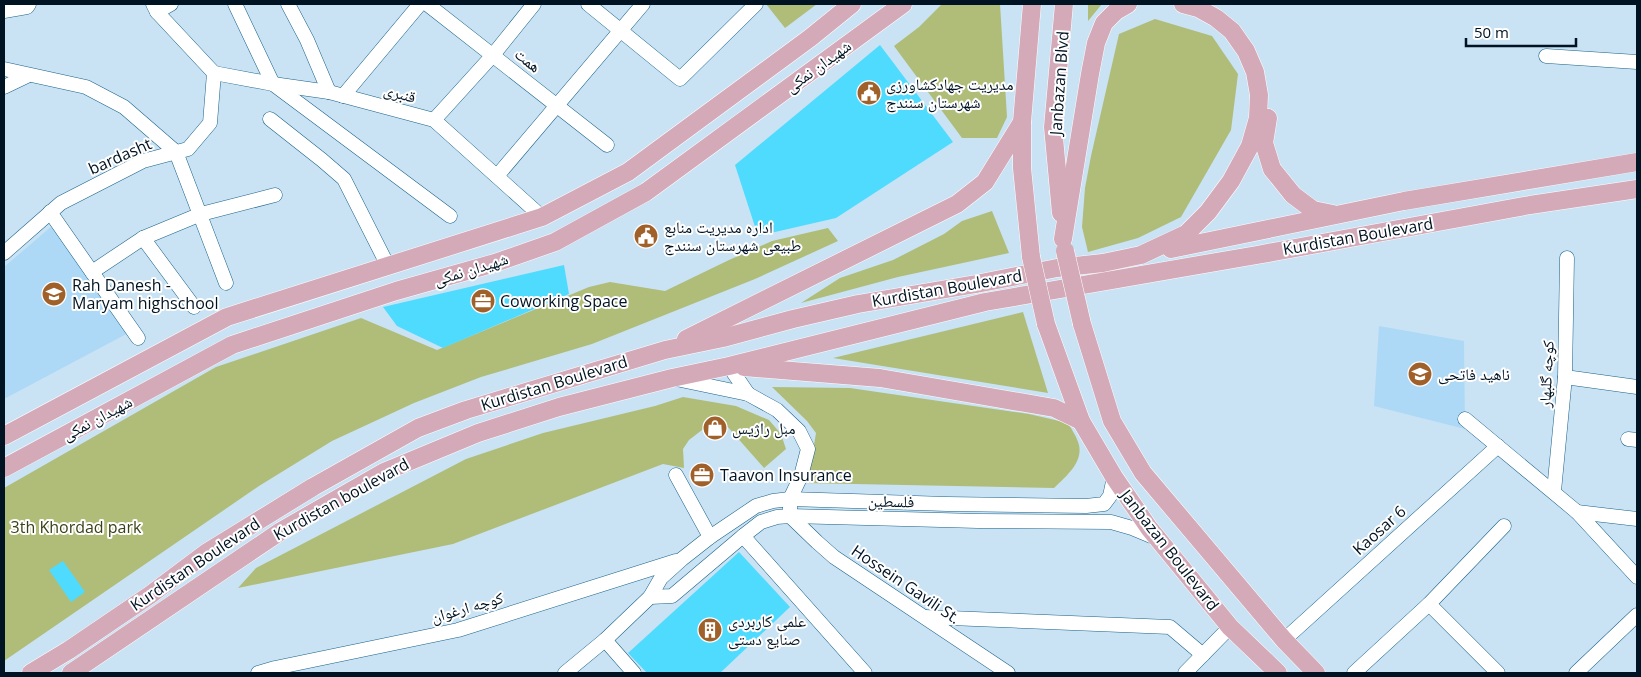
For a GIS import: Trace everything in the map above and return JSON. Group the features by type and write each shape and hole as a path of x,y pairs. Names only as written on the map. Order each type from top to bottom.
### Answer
{"main road":[{"name":"شهیدان نمکی","path":"4,436 226,317 542,217 628,172 810,38 852,4"},
{"name":"شهیدان نمکی","path":"4,468 232,345 554,242 646,192 904,4"},
{"name":"Janbazan Blvd","path":"1064,4 1053,127 1064,245"},
{"path":"1064,245 1096,43 1104,23 1116,11 1128,4"},
{"name":"Kurdistan Boulevard","path":"1141,255 1186,234 1208,212 1231,180 1250,146 1258,118 1259,95 1255,72 1246,51 1232,31 1216,18 1198,8 1183,4"},
{"path":"1211,4 1220,8 1238,23 1253,41 1265,67 1270,93 1264,143 1272,169 1293,196 1313,210 1338,215"},
{"name":"Janbazan Boulevard","path":"1030,7 1022,122 1022,168 1031,257 1046,324 1081,421 1114,477 1157,538 1230,627 1278,673"},
{"path":"665,350 957,204 986,182 1022,122"},
{"name":"Kurdistan Boulevard","path":"31,673 69,650 150,595 206,553 313,488 418,428 493,402 665,350 723,338 858,304 1057,268 1103,263 1404,202 1637,162"},
{"name":"Kurdistan Boulevard","path":"729,366 985,302 1530,205 1637,189"},
{"path":"1404,202 1409,227"},
{"name":"Janbazan Boulevard","path":"1064,245 1082,324 1112,421 1143,473 1284,640 1316,673"},
{"path":"729,366 880,378 1054,408 1081,421"},
{"name":"Kurdistan boulevard","path":"71,673 281,531 384,472 478,433 559,407 672,378 729,366"}],"street":[{"path":"170,4 155,8 214,73"},
{"path":"235,4 273,84 450,216"},
{"path":"288,4 307,40 329,92"},
{"path":"343,96 420,4"},
{"name":"همت","path":"426,4 607,145"},
{"path":"434,120 493,55 534,4"},
{"path":"588,4 680,79 756,4"},
{"path":"497,176 643,4"},
{"path":"4,11 28,5"},
{"path":"1546,56 1637,62"},
{"path":"4,69 86,87 124,107 176,152 226,283"},
{"name":"قنبری","path":"214,73 329,92 434,120 542,217"},
{"name":"bardasht","path":"4,253 61,203 143,161 188,149 210,123 214,73"},
{"path":"4,87 29,75"},
{"path":"270,119 344,179 388,266"},
{"path":"92,272 143,238 201,214 275,196"},
{"path":"50,212 138,338"},
{"path":"143,238 194,307"},
{"name":"کوچه گلبهار","path":"1554,491 1565,377 1567,258"},
{"path":"729,366 748,394"},
{"path":"1565,377 1637,388"},
{"path":"672,378 748,394 777,410 799,431 808,450 801,476 790,499 790,516"},
{"path":"1465,420 1554,491 1577,512 1637,577"},
{"name":"Kaosar 6","path":"1284,640 1498,446"},
{"path":"676,475 710,537"},
{"name":"فلسطین","path":"565,673 605,640 650,597 661,578 682,559 710,537 756,506 790,499 1086,506 1104,504 1110,496 1114,477"},
{"path":"1577,512 1637,519"},
{"name":"Hossein Gavili St.","path":"790,516 834,557 1008,673"},
{"name":"فلسطین","path":"650,597 672,596 761,522 776,517 1111,522 1157,538"},
{"path":"1354,673 1429,604 1504,526"},
{"path":"743,536 865,673"},
{"name":"کوچه ارغوان","path":"258,673 458,630 682,559"},
{"path":"1429,604 1498,673"},
{"path":"1576,673 1637,615"},
{"path":"924,617 1170,627 1203,655"},
{"path":"1185,673 1230,627"},
{"path":"605,640 634,673"}],"shaded area":[{"name":"Rah Danesh - Maryam highschool","path":"52,226 132,331 4,399 4,267"},
{"name":"ناهید فاتحی","path":"1379,326 1464,341 1465,429 1374,406"}],"green space":[{"path":"766,4 817,4 785,28"},
{"path":"942,4 1000,4 1007,117 997,138 962,138 894,46 919,27"},
{"path":"1088,4 1102,4 1088,21"},
{"path":"1155,19 1212,36 1238,74 1231,130 1181,217 1138,238 1088,252 1082,227 1085,188 1119,34"},
{"path":"992,211 1009,253 898,277 801,303 840,278 893,260 944,234 962,221"},
{"name":"3th Khordad park","path":"828,228 838,241 755,279 592,344 481,377 414,403 332,441 259,486 4,661 4,488 216,367 361,318 437,350 589,287 610,282 665,291 772,241"},
{"path":"1023,312 1048,393 833,358"},
{"path":"772,387 850,388 1029,414 1068,423 1076,436 1080,452 1076,464 1054,488 803,483 811,463 816,433 807,421"},
{"path":"683,397 736,406 769,420 781,434 786,449 764,468 719,417 689,440 683,449 684,468 663,464 453,544 238,588 256,568 466,459 543,433 655,406"}],"building":[{"name":"مدیریت جهادکشاورزی شهرستان سنندج","path":"880,45 953,142 836,218 758,236 735,165"},
{"name":"Coworking Space","path":"564,265 569,294 443,348 397,326 383,307"},
{"name":"علمی کاربردی صنایع دستی","path":"739,552 790,607 720,673 647,673 628,653"},
{"path":"63,561 85,592 71,602 49,570"}],"place":[{"name":"مدیریت جهادکشاورزی شهرستان سنندج","path":"869,93"},
{"name":"اداره مدیریت منابع طبیعی شهرستان سنندج","path":"646,236"},
{"name":"Rah Danesh - Maryam highschool","path":"54,294"},
{"name":"Coworking Space","path":"483,301"},
{"name":"ناهید فاتحی","path":"1420,374"},
{"name":"مبل راژیس","path":"715,428"},
{"name":"Taavon Insurance","path":"702,475"},
{"name":"علمی کاربردی صنایع دستی","path":"710,630"}]}
